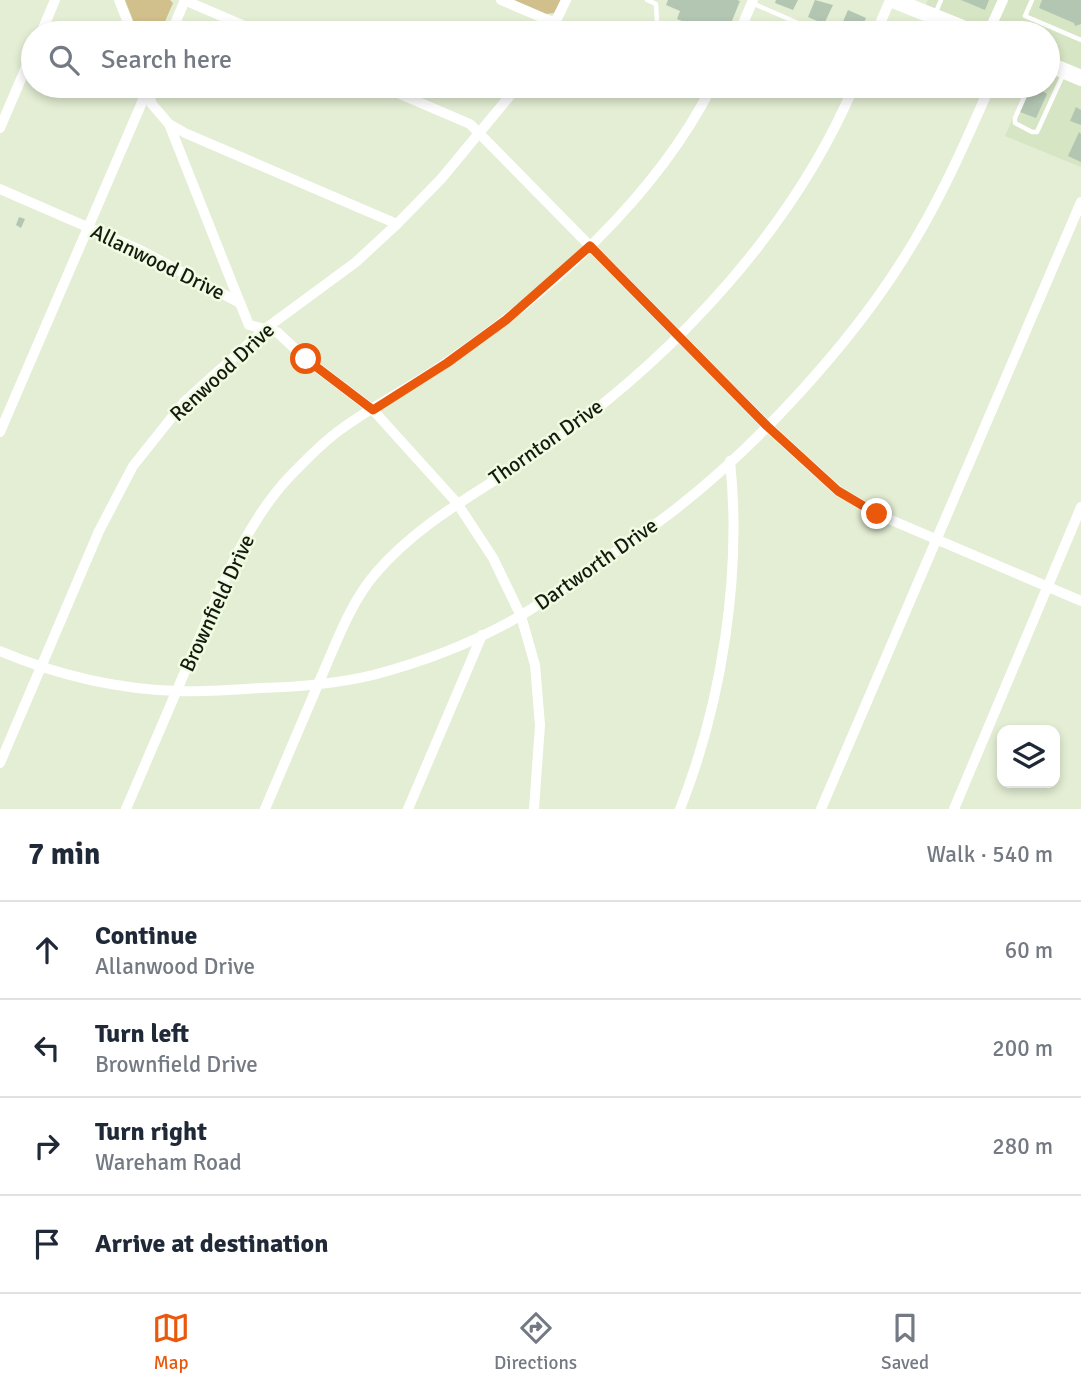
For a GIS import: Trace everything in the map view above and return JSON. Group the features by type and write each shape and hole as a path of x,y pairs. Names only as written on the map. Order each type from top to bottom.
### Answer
{"main road":[{"path":"891,0 944,21"},
{"path":"1060,69 1081,78"}],"street":[{"path":"46,21 55,0"},
{"path":"119,0 127,21"},
{"path":"176,21 185,0 233,21"},
{"path":"501,0 539,21"},
{"path":"556,21 566,0"},
{"path":"881,21 891,0"},
{"path":"993,21 1003,0"},
{"path":"744,21 752,2"},
{"path":"0,128 21,79"},
{"path":"0,432 144,98"},
{"path":"150,98 151,103 169,124 240,303"},
{"path":"409,98 470,124 767,426 838,491 877,514 1081,601"},
{"name":"Renwood Drive","path":"0,763 99,531 133,466 184,402 265,329 356,262 397,224 441,179 508,98"},
{"name":"Brownfield Drive","path":"126,809 228,571 256,522 291,475 339,430 447,363 506,320 590,246 648,183 681,139 705,98"},
{"name":"Thornton Drive","path":"265,809 345,622 373,575 415,533 556,440 613,395 678,337 739,271 775,223 810,169 848,98"},
{"name":"Dartworth Drive","path":"0,651 40,668 86,680 177,691 317,686 373,675 425,659 521,616 677,508 767,426 845,338 901,263 936,205 985,98"},
{"path":"169,124 397,224"},
{"name":"Allanwood Drive","path":"0,188 138,249 240,303 249,325 277,332 306,359 373,410 457,503 493,558 521,616 535,664 540,725 534,809"},
{"path":"821,809 1081,202"},
{"path":"680,809 710,712 723,641 734,560 734,502 730,461"},
{"path":"954,809 1081,507"},
{"path":"408,809 482,635"}],"lane":[{"path":"647,0 656,4 657,21"},
{"path":"934,17 941,0"},
{"path":"1032,0 1026,16 1037,21"},
{"path":"752,2 794,21"},
{"path":"1060,31 1081,40"},
{"path":"1060,82 1065,71"},
{"path":"1024,98 1015,123 1037,132 1053,98"}],"shaded area":[{"path":"125,0 170,0 173,3 165,21 133,21"},
{"path":"514,0 563,0 554,13 546,14"},
{"path":"928,0 1081,0 1081,167 1005,136 1022,98 1060,98 1060,21 955,21 924,8"}],"building":[{"path":"668,0 740,1 732,21 682,21 677,19 680,11 666,5"},
{"path":"776,0 798,0 793,10 775,3"},
{"path":"815,0 833,5 825,21 808,17"},
{"path":"961,0 989,0 985,10"},
{"path":"1042,0 1081,0 1081,24 1075,26 1074,23 1039,8"},
{"path":"848,10 866,18 865,21 843,21"},
{"path":"1026,98 1045,98 1036,118 1020,112"},
{"path":"1076,107 1081,110 1081,125 1070,121"},
{"path":"1079,132 1081,134 1081,162 1068,156"},
{"path":"19,217 25,219 21,228 16,225"}],"route":[{"path":"306,359 373,410 447,363 506,320 590,246 767,426 838,491 877,514"}]}
